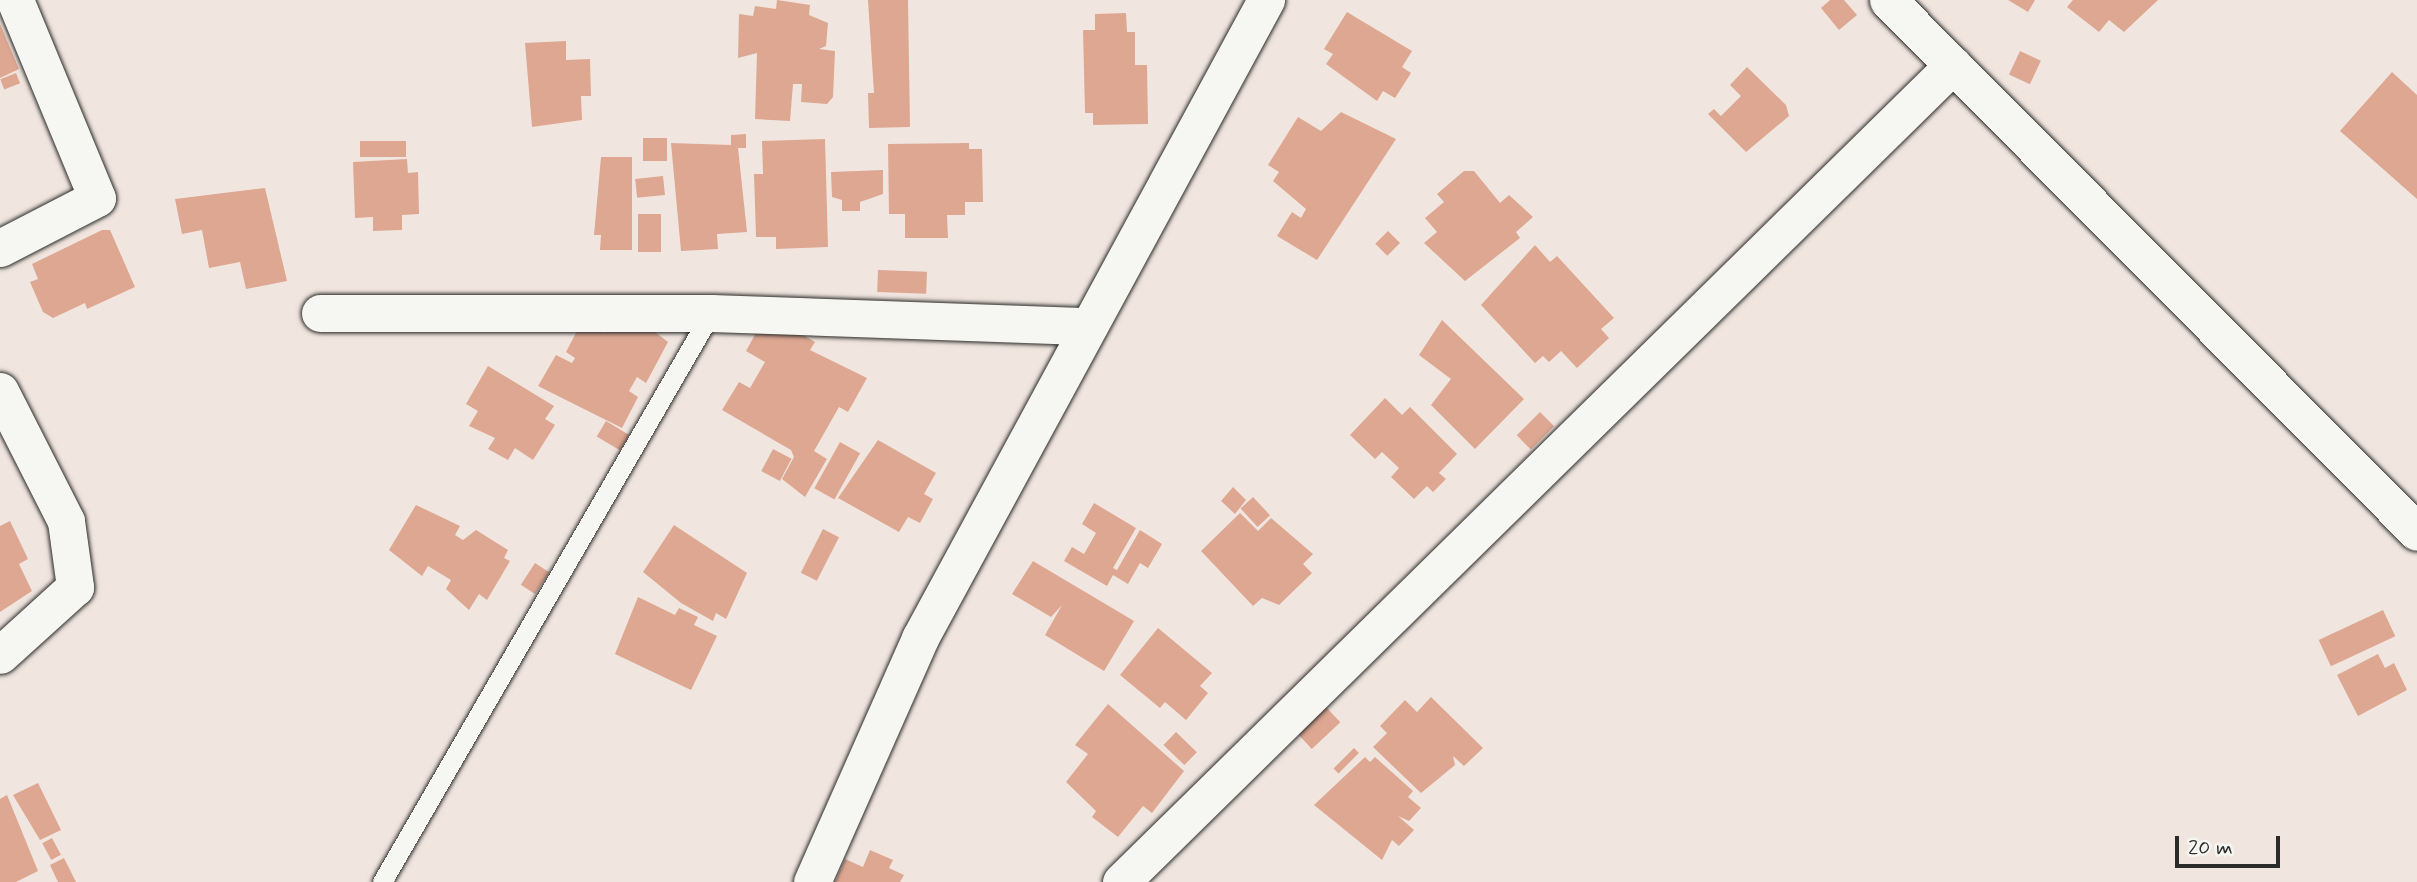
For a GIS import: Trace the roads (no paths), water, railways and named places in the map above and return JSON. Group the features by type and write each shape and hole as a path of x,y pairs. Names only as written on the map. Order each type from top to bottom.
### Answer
{"street":[{"path":"0,248 97,198 15,0"},
{"path":"812,882 920,638 1265,0"},
{"path":"1888,0 2417,533"},
{"path":"1121,882 1953,65"},
{"path":"320,313 711,313 1089,326"},
{"path":"0,391 66,521 75,587 0,655"}],"lane":[{"path":"382,882 711,313"}]}
